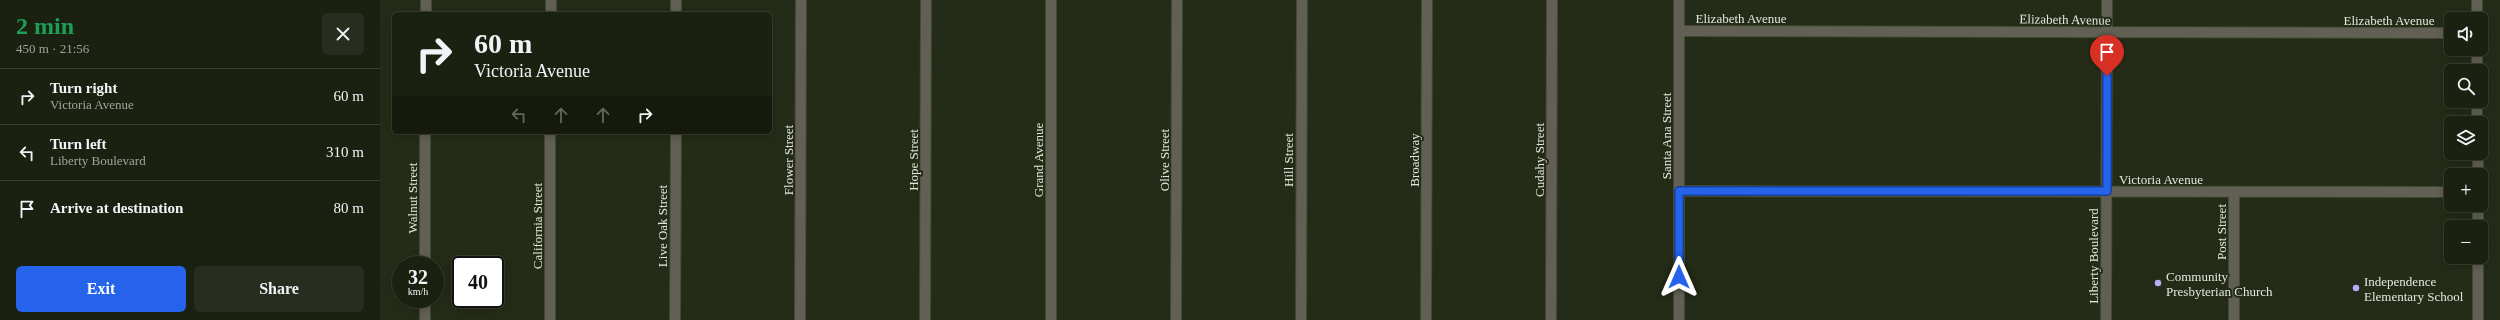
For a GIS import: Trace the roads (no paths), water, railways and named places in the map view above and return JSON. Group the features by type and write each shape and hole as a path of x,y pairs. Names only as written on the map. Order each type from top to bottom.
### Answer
{"street":[{"path":"426,0 426,12"},
{"path":"551,0 551,12"},
{"path":"676,0 676,12"},
{"name":"Flower Street","path":"800,320 801,0"},
{"name":"Hope Street","path":"925,320 926,0"},
{"name":"Grand Avenue","path":"1051,0 1051,320"},
{"name":"Olive Street","path":"1176,320 1177,0"},
{"name":"Hill Street","path":"1301,320 1302,0"},
{"name":"Broadway","path":"1426,320 1427,0"},
{"name":"Cudahy Street","path":"1551,320 1552,0"},
{"name":"Santa Ana Street","path":"1679,0 1679,320"},
{"name":"Liberty Boulevard","path":"2106,320 2107,0"},
{"path":"2477,0 2477,12"},
{"name":"Elizabeth Avenue","path":"1679,31 2444,34"},
{"name":"Walnut Street","path":"425,134 425,256"},
{"name":"California Street","path":"550,134 550,320"},
{"name":"Live Oak Street","path":"675,320 676,134"},
{"name":"Victoria Avenue","path":"1679,191 2444,192"},
{"name":"Post Street","path":"2234,192 2234,320"},
{"path":"2478,264 2478,320"},
{"path":"425,308 425,320"}],"place":[{"name":"Community Presbyterian Church","path":"2158,283"},
{"name":"Independence Elementary School","path":"2356,288"}]}
